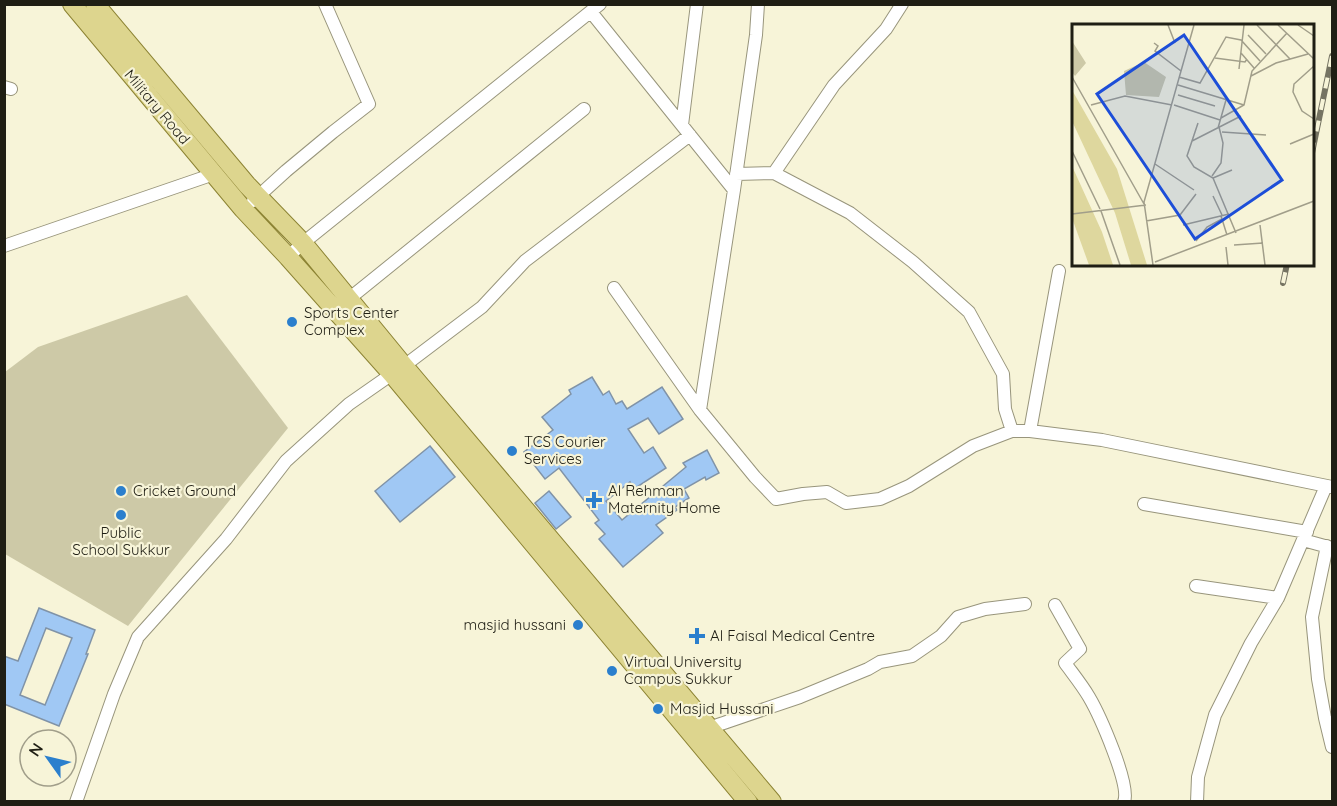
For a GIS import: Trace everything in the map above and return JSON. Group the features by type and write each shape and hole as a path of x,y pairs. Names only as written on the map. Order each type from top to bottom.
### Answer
{"main road":[{"name":"Military Road","path":"72,4 243,209 398,370"},
{"name":"Military Road","path":"95,4 259,198 303,243 350,298 398,370"},
{"path":"398,370 772,801"},
{"path":"398,370 691,735 748,801"}],"street":[{"path":"243,209 369,104 325,4"},
{"path":"76,801 114,694 138,637 226,538 286,461 349,404 482,307 525,261 686,130 697,4"},
{"path":"700,410 734,190 756,35 758,4"},
{"path":"774,173 834,85 886,29 902,4"},
{"path":"288,257 596,8 686,130 734,190"},
{"path":"350,298 584,109"},
{"path":"736,174 774,173 850,213 913,262 969,312 1002,374 1005,410 1012,431"},
{"path":"4,246 214,174"},
{"path":"1030,430 1059,271"},
{"path":"614,288 700,410 776,499 827,492 846,503 880,500 909,486 974,446 1012,431 1030,430 1102,440 1329,487 1278,598 1251,643 1215,715 1198,777 1197,801"},
{"path":"1144,504 1305,536 1330,547 1312,617 1318,679 1332,747"},
{"path":"1196,586 1278,598"},
{"path":"691,735 800,697 880,662 912,656 941,636 958,617 985,609 1025,604"},
{"path":"1055,605 1080,649 1065,663 1090,698 1108,738 1122,776 1126,797 1124,801"}],"shaded area":[{"name":"Cricket Ground","path":"187,295 288,428 128,626 5,554 5,372 38,347"}],"building":[{"path":"592,377 603,395 609,391 616,404 622,401 627,409 662,387 683,419 659,434 648,418 628,429 644,453 653,447 666,468 634,489 630,482 606,501 622,520 686,467 683,463 707,450 719,473 706,480 705,477 684,489 689,498 675,507 677,510 656,525 663,533 623,567 599,539 605,534 595,523 599,520 559,468 545,479 524,452 553,430 542,417 571,394 569,390"},
{"path":"430,446 455,477 400,522 375,491"},
{"path":"549,491 571,517 556,529 535,503"},
{"path":"39,608 95,630 86,654 88,654 59,726 4,704 4,656 18,661","holes":["46,628 72,638 45,705 20,695"]}],"railway":[{"path":"1313,148 1332,56"},
{"path":"1283,283 1287,266"}],"place":[{"name":"Sports Center Complex","path":"292,322"},
{"name":"TCS Courier Services","path":"512,451"},
{"name":"Cricket Ground","path":"121,491"},
{"name":"Al Rehman Maternity Home","path":"594,500"},
{"name":"Public School Sukkur","path":"121,515"},
{"name":"masjid hussani","path":"578,625"},
{"name":"Al Faisal Medical Centre","path":"697,636"},
{"name":"Virtual University Campus Sukkur","path":"612,671"},
{"name":"Masjid Hussani","path":"658,709"}]}
